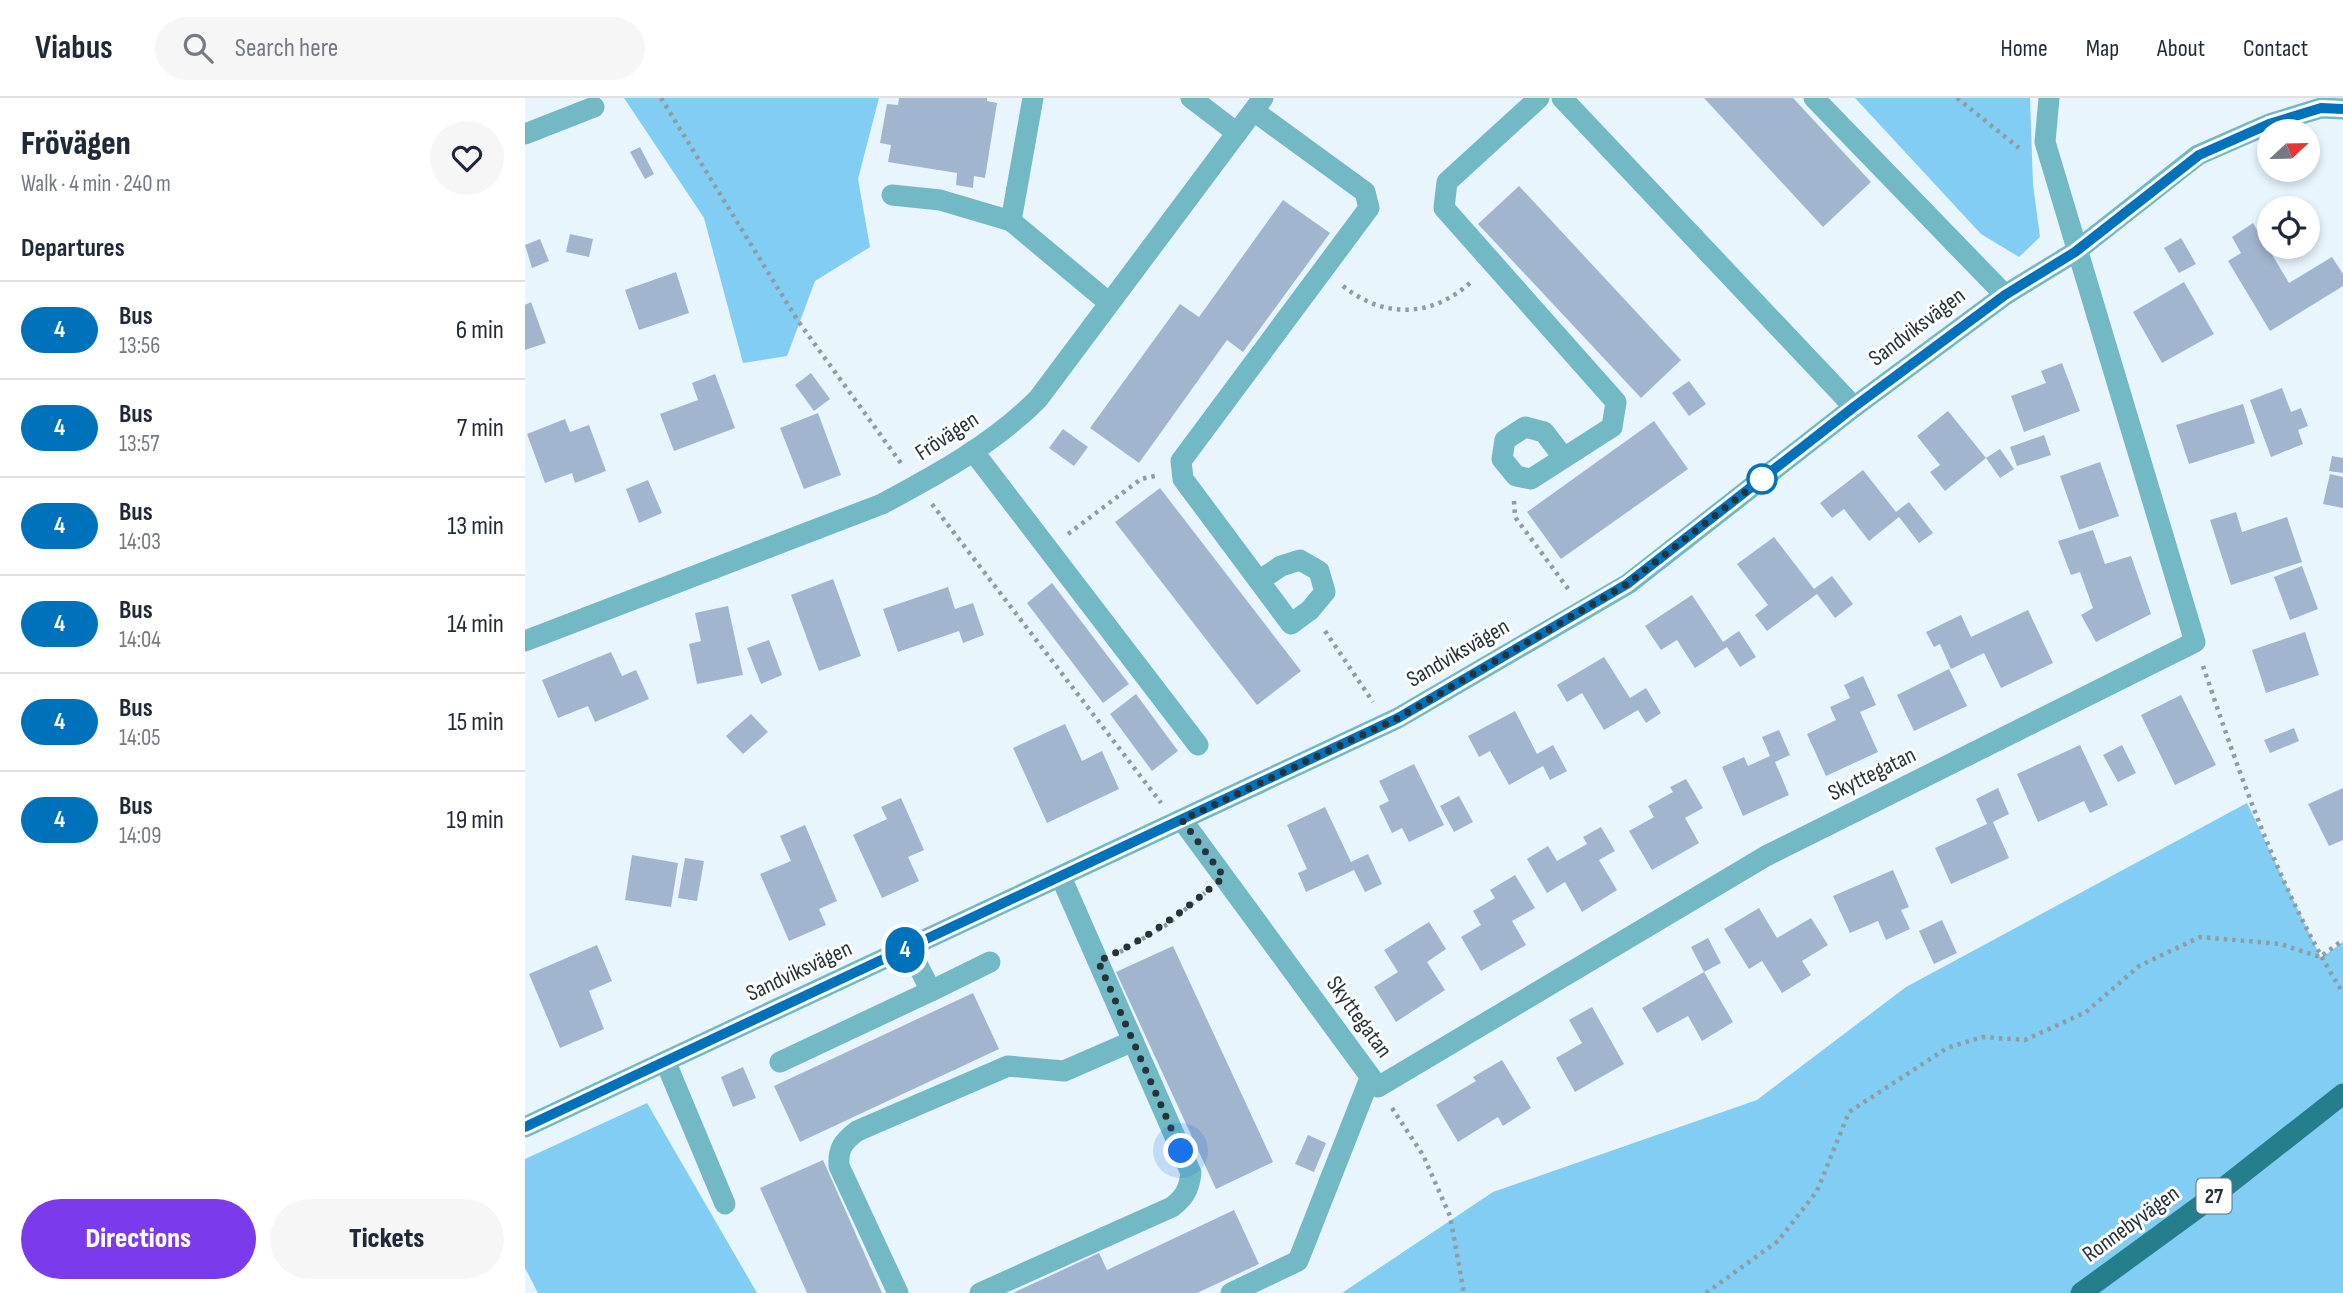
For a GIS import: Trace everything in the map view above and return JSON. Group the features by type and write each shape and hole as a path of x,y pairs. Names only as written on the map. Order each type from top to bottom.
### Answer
{"main road":[{"name":"Ronnebyvägen","path":"2081,1293 2214,1196 2343,1094"}],"street":[{"path":"1011,221 1033,98"},
{"path":"1191,98 1237,133"},
{"path":"1539,98 1447,183 1444,208 1616,402 1612,427 1564,458 1531,479 1516,476 1503,459 1505,440 1525,427 1544,432 1564,458"},
{"path":"1562,98 1854,407"},
{"path":"1814,98 2005,295"},
{"path":"2049,98 2045,142 2075,252 2195,642"},
{"name":"Frövägen","path":"525,641 882,504 918,485 1013,424 1038,399 1108,302 1259,104"},
{"path":"1259,104 1365,192 1369,208 1181,461 1183,478 1259,581 1291,624 1310,610 1325,592 1319,571 1300,560 1281,566 1259,581"},
{"path":"525,134 594,107"},
{"name":"Sandviksvägen","path":"529,1120 666,1063 1388,723 1627,584 1854,407 2005,295 2075,252 2199,155 2269,124 2321,108 2343,109"},
{"path":"892,195 940,200 1011,221 1108,302"},
{"path":"973,451 1198,745"},
{"name":"Skyttegatan","path":"1179,821 1224,877 1374,1082 1766,856 2195,642"},
{"path":"980,1293 1173,1208 1184,1198 1191,1173 1061,877"},
{"path":"909,948 931,991"},
{"path":"781,1062 990,962"},
{"path":"898,1293 839,1166 838,1150 845,1140 857,1131 1008,1066 1064,1071 1133,1041"},
{"path":"666,1063 725,1204"},
{"path":"1231,1293 1298,1261 1374,1082"}],"path":[{"path":"661,98 798,321 918,485 1179,821"},
{"path":"1957,98 2022,150"},
{"path":"1323,270 1368,303 1395,309 1424,309 1444,303 1491,261"},
{"path":"1048,549 1140,479 1181,470"},
{"path":"1531,479 1513,496 1515,517 1583,610"},
{"path":"1310,610 1388,723"},
{"path":"2195,642 2248,799 2320,957 2343,993"},
{"path":"1098,961 1135,946 1168,924 1224,877"},
{"path":"1706,1293 1778,1241 1817,1191 1849,1112 1947,1048 1982,1037 2025,1040 2086,1012 2139,967 2200,937 2280,944 2320,957"},
{"path":"2320,957 2343,940"},
{"path":"1374,1082 1423,1155 1450,1216 1464,1293"}],"shaded area":[{"path":"624,98 879,98 858,179 870,247 815,281 787,356 743,363 704,218"},
{"path":"1855,98 2030,98 2033,185 2040,237 2019,257 1981,234"},
{"path":"2247,803 2321,958 2343,942 2343,1293 1342,1293 1493,1192 1757,1100 1906,987"},
{"path":"647,1103 757,1293 538,1293 525,1268 525,1159"}],"building":[{"path":"899,98 987,98 987,101 997,103 985,178 974,176 973,188 956,185 957,173 888,162 891,145 880,143 887,104 898,105"},
{"path":"1704,98 1793,98 1871,182 1823,227"},
{"path":"640,147 654,174 645,179 630,152"},
{"path":"1519,186 1681,360 1641,398 1478,224"},
{"path":"1283,200 1330,233 1243,352 1227,340 1139,463 1090,428 1180,304 1199,317"},
{"path":"2253,223 2257,230 2257,259 2275,259 2289,283 2332,257 2343,274 2343,286 2270,331 2228,261 2241,253 2232,237"},
{"path":"570,234 593,239 589,257 566,252"},
{"path":"2181,238 2196,264 2179,273 2164,248"},
{"path":"540,239 549,261 532,268 525,245"},
{"path":"676,272 689,313 639,330 625,290"},
{"path":"2184,282 2214,334 2162,363 2133,312"},
{"path":"531,302 546,343 525,350 525,305"},
{"path":"2062,363 2080,411 2024,432 2011,396 2046,383 2041,371"},
{"path":"811,373 830,399 814,411 795,385"},
{"path":"715,374 735,428 674,451 660,414 698,400 692,383"},
{"path":"1689,381 1706,404 1689,416 1672,393"},
{"path":"2282,388 2291,412 2301,408 2308,426 2298,430 2303,444 2271,457 2250,400"},
{"path":"2243,404 2255,443 2189,464 2176,425"},
{"path":"1948,411 1986,458 1945,491 1930,472 1940,465 1917,436"},
{"path":"818,413 841,475 804,489 780,428"},
{"path":"565,419 570,432 589,425 606,471 575,483 572,473 545,483 527,434"},
{"path":"1654,421 1688,469 1561,559 1527,512"},
{"path":"1063,429 1088,447 1074,466 1049,448"},
{"path":"2044,435 2051,455 2017,466 2010,447"},
{"path":"2000,449 2014,469 2000,478 1986,458"},
{"path":"2332,456 2343,458 2343,473 2329,471"},
{"path":"2100,462 2119,516 2079,530 2060,476"},
{"path":"1863,470 1896,512 1909,502 1933,533 1919,543 1899,517 1869,541 1844,509 1832,518 1820,503"},
{"path":"2330,474 2343,477 2343,508 2323,504"},
{"path":"648,480 662,513 639,523 626,489"},
{"path":"1160,488 1301,671 1257,705 1115,522"},
{"path":"2236,512 2242,532 2287,517 2302,562 2231,585 2210,520"},
{"path":"2093,530 2105,564 2131,556 2151,614 2096,642 2081,615 2093,608 2080,572 2071,575 2058,541"},
{"path":"1774,537 1814,589 1832,576 1853,604 1835,618 1817,594 1767,631 1755,615 1768,605 1737,564"},
{"path":"2302,566 2318,609 2290,620 2274,577"},
{"path":"833,579 861,656 819,671 791,595"},
{"path":"1052,583 1129,684 1103,703 1027,603"},
{"path":"948,587 955,609 973,603 984,635 963,643 959,631 898,652 883,609"},
{"path":"1692,595 1723,642 1739,631 1756,657 1740,667 1727,647 1695,668 1677,640 1661,650 1645,626"},
{"path":"728,606 743,675 697,684 689,644 701,641 695,613"},
{"path":"2028,610 2053,663 2001,688 1984,653 1951,669 1940,644 1934,647 1926,632 1961,615 1971,637"},
{"path":"2305,632 2319,675 2266,693 2252,650"},
{"path":"769,640 782,675 761,684 747,648"},
{"path":"611,652 622,676 636,670 649,699 595,722 588,706 558,718 542,680"},
{"path":"1604,657 1630,698 1646,688 1661,713 1646,723 1638,710 1604,730 1582,693 1567,702 1557,685"},
{"path":"1949,669 1967,706 1914,731 1897,695"},
{"path":"1863,676 1876,705 1860,712 1878,752 1826,776 1807,734 1836,720 1830,707 1850,698 1844,685"},
{"path":"1136,694 1178,751 1152,771 1110,714"},
{"path":"2181,695 2216,765 2175,785 2141,715"},
{"path":"1515,711 1537,754 1553,745 1567,771 1550,780 1543,766 1509,785 1490,751 1479,757 1468,736"},
{"path":"751,714 768,732 743,754 726,736"},
{"path":"1065,724 1082,761 1102,751 1119,789 1047,823 1013,748"},
{"path":"2294,728 2299,741 2270,753 2264,740"},
{"path":"1779,730 1790,755 1775,762 1789,795 1743,816 1722,767 1744,757 1748,766 1770,756 1762,737"},
{"path":"2080,745 2108,805 2090,813 2084,801 2038,822 2017,774"},
{"path":"2122,745 2136,773 2118,782 2103,755"},
{"path":"1414,764 1444,825 1409,842 1402,828 1392,833 1379,806 1389,801 1379,781"},
{"path":"1686,779 1703,808 1685,818 1699,843 1652,870 1629,831 1654,817 1648,806 1673,792 1670,787"},
{"path":"1998,788 2009,814 1993,822 2009,858 1951,884 1935,848 1987,824 1976,799"},
{"path":"2343,788 2343,840 2329,846 2308,804"},
{"path":"1459,796 1473,822 1454,832 1440,806"},
{"path":"901,798 924,850 908,857 919,881 882,898 853,835 887,819 881,807"},
{"path":"1325,807 1351,862 1368,854 1382,884 1365,892 1354,870 1306,892 1298,873 1307,869 1287,825"},
{"path":"805,825 837,901 819,909 826,925 789,941 760,874 791,861 780,836"},
{"path":"1601,827 1615,851 1599,860 1617,890 1582,912 1565,882 1547,893 1527,859 1548,846 1557,861 1587,844 1583,837"},
{"path":"632,855 678,863 671,907 625,900"},
{"path":"685,858 704,861 697,901 678,898"},
{"path":"1893,870 1909,907 1901,910 1910,929 1886,940 1878,921 1850,933 1833,896"},
{"path":"1515,875 1535,908 1512,921 1526,945 1481,971 1461,937 1481,925 1473,911 1495,898 1490,890"},
{"path":"1759,908 1777,938 1811,918 1828,945 1802,961 1811,975 1782,993 1762,961 1749,969 1724,929"},
{"path":"1942,920 1957,953 1934,964 1919,931"},
{"path":"1429,922 1446,949 1427,962 1445,990 1396,1022 1374,987 1398,972 1384,950"},
{"path":"1708,938 1721,963 1704,972 1691,947"},
{"path":"597,945 612,981 589,991 604,1029 560,1048 529,974"},
{"path":"1173,946 1273,1162 1216,1189 1116,972"},
{"path":"1704,972 1733,1022 1702,1041 1688,1016 1657,1033 1642,1008"},
{"path":"973,993 999,1049 800,1142 774,1086"},
{"path":"1592,1007 1624,1064 1575,1092 1556,1058 1582,1043 1569,1020"},
{"path":"1502,1060 1531,1108 1503,1126 1498,1117 1458,1142 1436,1105 1476,1081 1473,1077"},
{"path":"743,1067 756,1098 733,1107 721,1077"},
{"path":"1308,1135 1326,1143 1314,1172 1295,1164"},
{"path":"823,1160 882,1293 807,1293 760,1188"},
{"path":"1234,1210 1259,1264 1197,1293 1013,1293 1099,1253 1107,1270"}],"bus line":[{"name":"4","path":"525,1127 1398,718 1627,584 1854,407 2005,295 2075,252 2199,155 2269,124 2321,108 2343,109"}],"route":[{"path":"1181,1151 1098,961 1135,946 1168,924 1224,877 1182,820 1398,718 1627,584 1762,479"}]}
